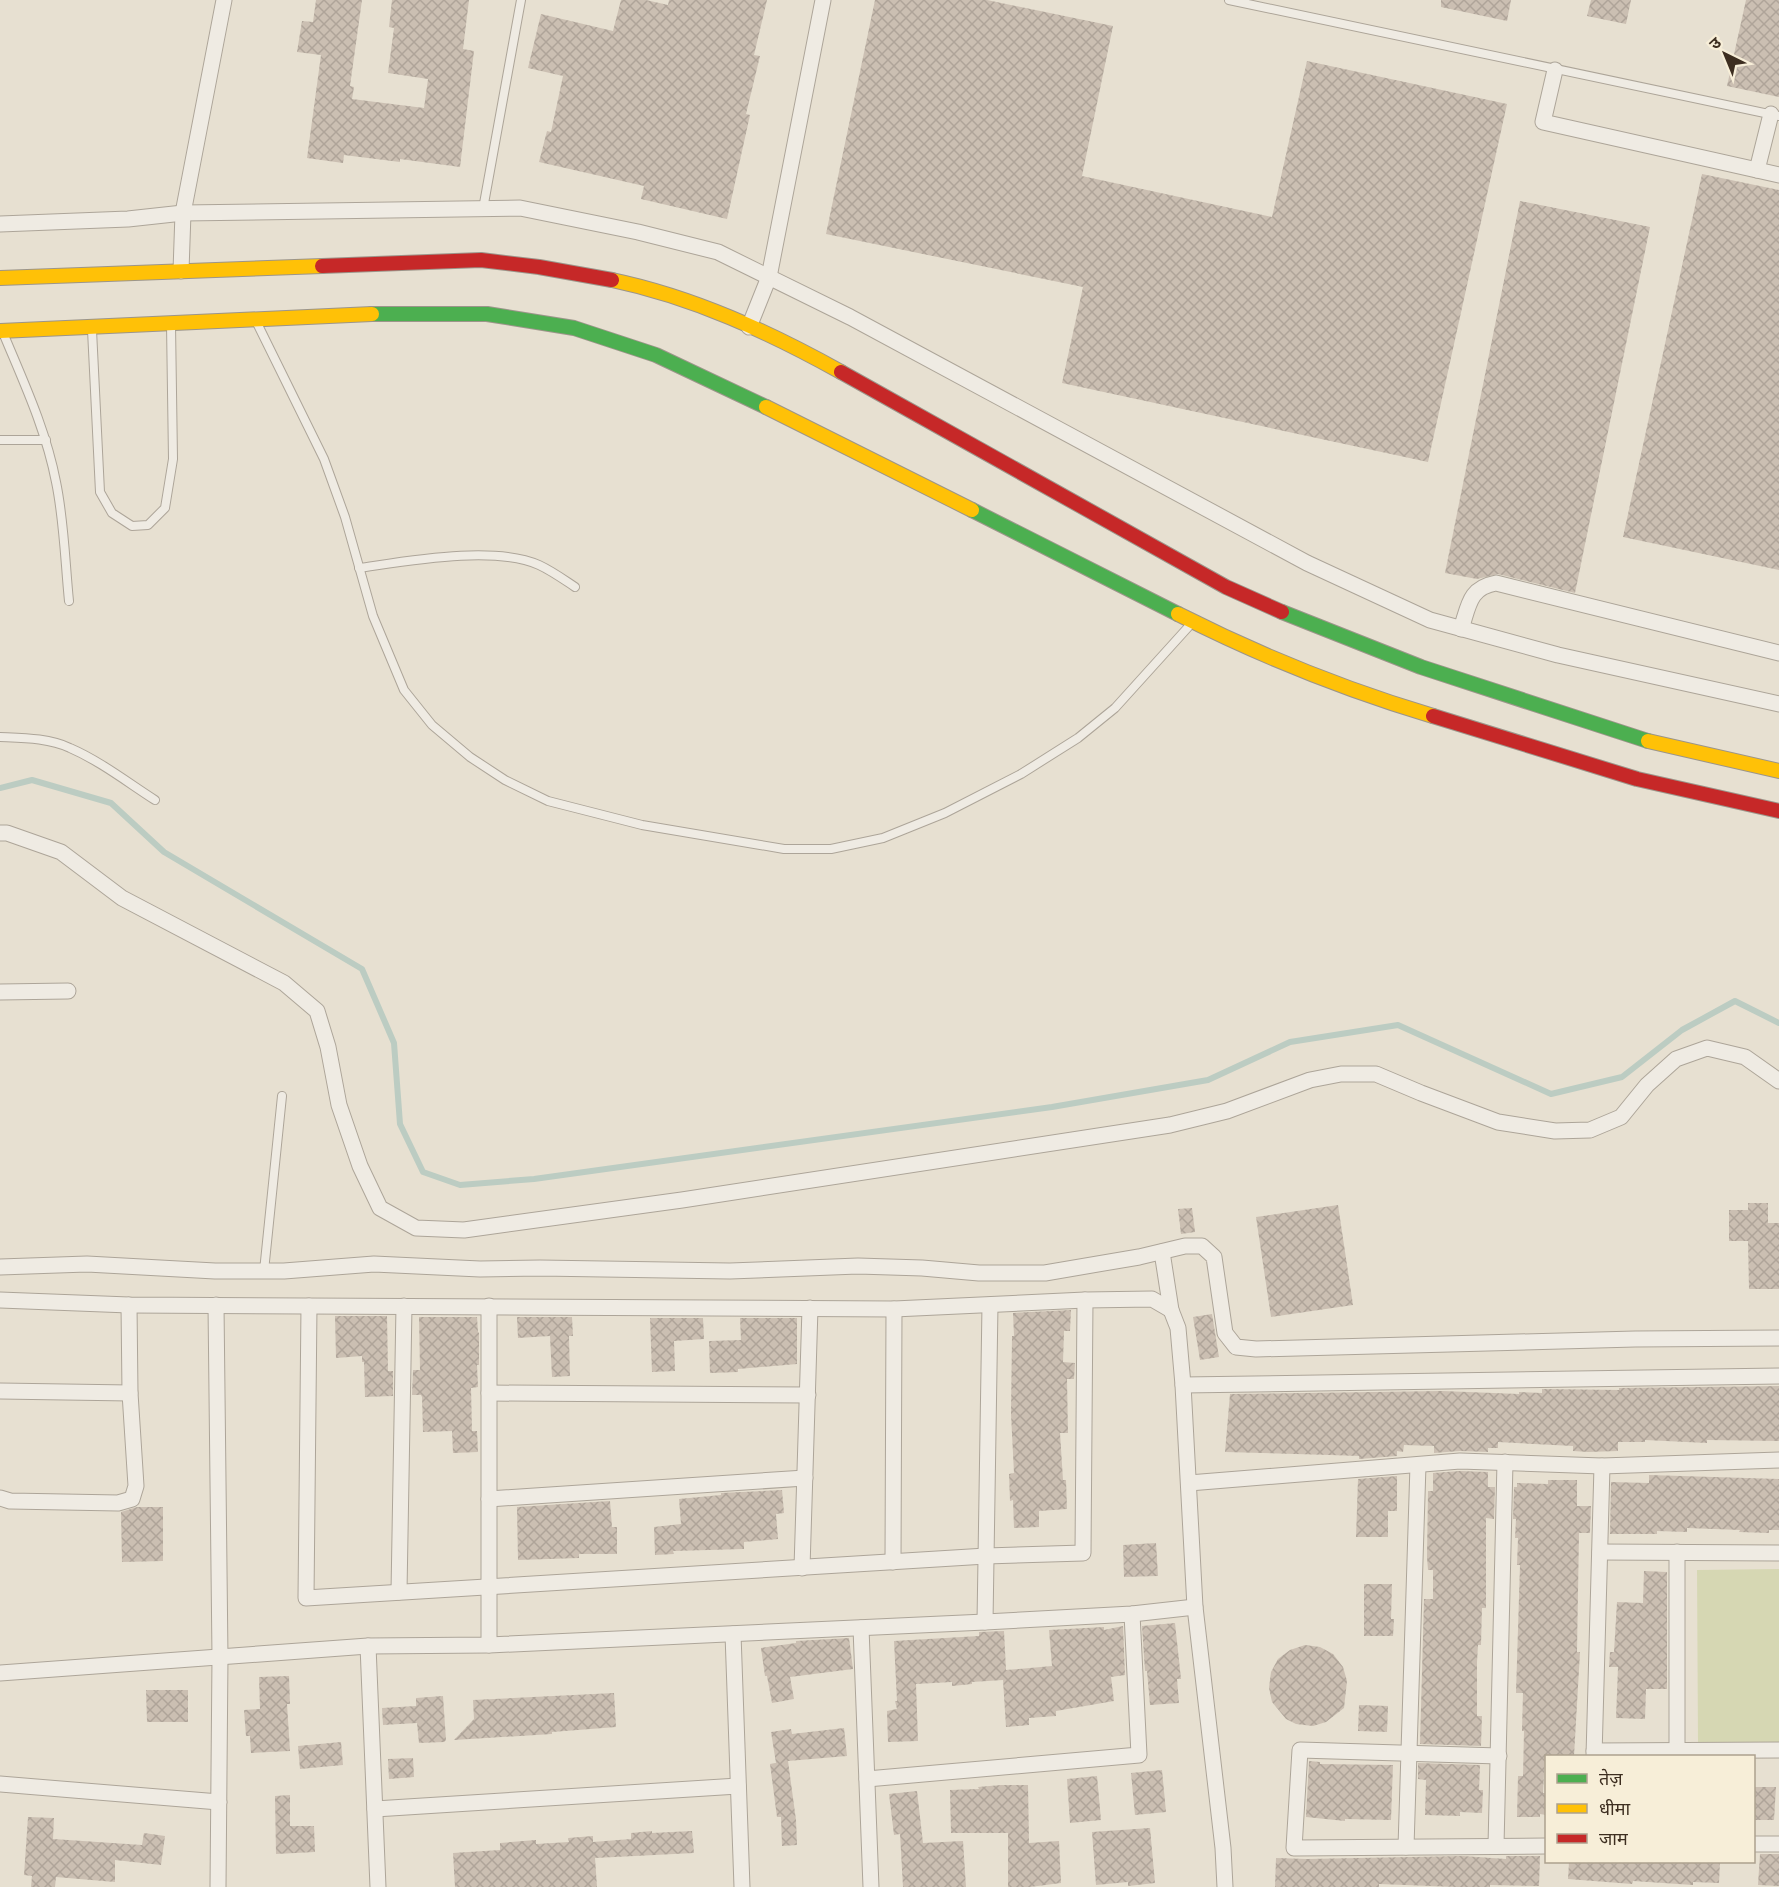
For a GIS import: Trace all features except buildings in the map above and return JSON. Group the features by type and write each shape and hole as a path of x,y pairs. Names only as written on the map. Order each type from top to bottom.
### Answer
{"main road":[{"path":"0,278 481,260 541,266 634,285 708,308 830,366 1226,586 1306,622 1421,667 1650,742 1779,771"},
{"path":"1,331 400,313 488,314 574,328 656,354 795,421 1192,622 1290,665 1402,707 1637,779 1779,811"}],"street":[{"path":"182,271 183,213 224,0"},
{"path":"749,327 769,277 823,0"},
{"path":"1555,70 1543,122 1779,175"},
{"path":"1757,170 1775,115"},
{"path":"0,224 128,219 183,213 520,208 638,232 718,252 850,317 1307,563 1430,620 1558,655 1779,704"},
{"path":"1461,629 1474,592 1483,586 1496,583 1779,653"},
{"path":"0,833 7,832 61,852 122,898 284,983 317,1011 328,1047 339,1105 360,1166 380,1208 416,1228 464,1230 682,1200 1170,1125 1227,1111 1310,1080 1341,1074 1376,1074 1421,1094 1498,1122 1555,1131 1590,1130 1621,1117 1647,1084 1676,1059 1707,1048 1745,1057 1779,1081"},
{"path":"0,992 68,991"},
{"path":"0,1267 87,1264 215,1271 264,1271 374,1264 480,1269 718,1270 858,1266 979,1273 1045,1273 1185,1246 1202,1246 1214,1257 1225,1334 1236,1347 1268,1349 1635,1339 1779,1338"},
{"path":"1162,1252 1171,1310 1178,1329 1195,1606 1223,1848 1225,1887"},
{"path":"0,1300 129,1305 894,1309 1152,1299 1171,1310"},
{"path":"309,1306 306,1598 986,1556 1083,1553 1085,1300"},
{"path":"0,1498 10,1502 97,1503 118,1503 132,1499 136,1486 130,1393 129,1305"},
{"path":"216,1305 220,1657 218,1887"},
{"path":"985,1622 990,1305"},
{"path":"399,1592 404,1306"},
{"path":"489,1306 489,1645"},
{"path":"802,1568 810,1308"},
{"path":"893,1562 894,1309"},
{"path":"1183,1385 1779,1376"},
{"path":"0,1391 130,1393"},
{"path":"489,1393 808,1395"},
{"path":"1189,1483 1460,1461 1602,1466 1779,1460"},
{"path":"1496,1846 1506,1462"},
{"path":"1406,1847 1418,1465"},
{"path":"1602,1466 1594,1754 1677,1750 1779,1750"},
{"path":"489,1499 805,1479"},
{"path":"1600,1552 1779,1553"},
{"path":"1677,1552 1677,1750"},
{"path":"0,1673 368,1647 489,1645 985,1622 1132,1614 1195,1606"},
{"path":"867,1779 1139,1755 1132,1614"},
{"path":"861,1628 871,1887"},
{"path":"733,1634 741,1887"},
{"path":"368,1647 378,1887"},
{"path":"1499,1756 1300,1750 1294,1848 1545,1846"},
{"path":"0,1784 219,1802"},
{"path":"375,1809 738,1786"},
{"path":"1755,1844 1779,1844"}],"lane":[{"path":"483,209 521,0"},
{"path":"1229,0 1775,115"},
{"path":"255,319 324,459 345,517 373,616 404,690 432,725 470,757 505,780 548,801 642,825 784,849 831,849 883,838 945,813 1021,774 1078,738 1115,708 1192,622"},
{"path":"92,327 100,492 112,513 132,526 148,525 165,508 173,459 171,323"},
{"path":"1,331 33,404 46,440 57,483 69,601"},
{"path":"0,440 46,440"},
{"path":"359,568 436,558 485,556 518,559 538,565 575,587"},
{"path":"0,737 30,738 68,747 155,800"},
{"path":"264,1271 282,1096"}],"green space":[{"path":"1779,1569 1779,1743 1698,1743 1697,1570"}],"waterway":[{"path":"0,788 32,780 111,803 164,852 362,969 394,1043 400,1124 423,1172 460,1185 534,1179 1052,1107 1208,1080 1290,1042 1398,1025 1551,1094 1622,1077 1682,1030 1735,1001 1779,1023"}],"traffic: fast":[{"path":"372,314 487,314 574,328 656,355 766,407"},
{"path":"972,510 1178,614"},
{"path":"1282,612 1421,667 1648,741"}],"traffic: slow":[{"path":"0,278 322,266"},
{"path":"612,280 672,296 730,317 841,372"},
{"path":"0,331 372,314"},
{"path":"766,407 972,510"},
{"path":"1178,614 1303,671 1433,716"},
{"path":"1648,741 1779,771"}],"traffic: jam":[{"path":"322,266 481,260 539,267 612,280"},
{"path":"841,372 1226,587 1282,612"},
{"path":"1433,716 1637,779 1779,811"}]}
